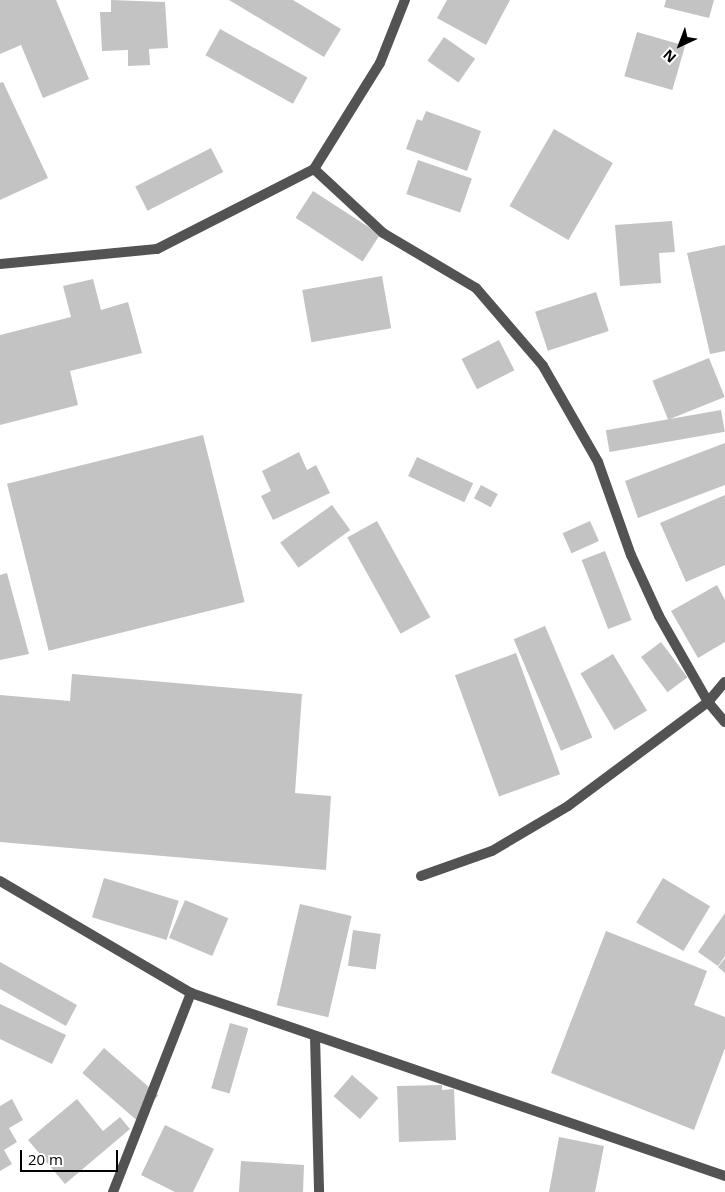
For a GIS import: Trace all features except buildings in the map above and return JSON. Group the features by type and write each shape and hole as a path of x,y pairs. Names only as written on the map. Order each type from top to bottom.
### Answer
{"street":[{"path":"0,264 157,249 314,169 380,63 405,0"},
{"path":"314,169 382,233 476,288 543,366 598,462 631,555 708,702 725,722"},
{"path":"420,876 492,851 568,806 708,702 725,682"},
{"path":"0,881 191,993 725,1176"},
{"path":"113,1192 191,993"},
{"path":"315,1036 319,1192"}]}
